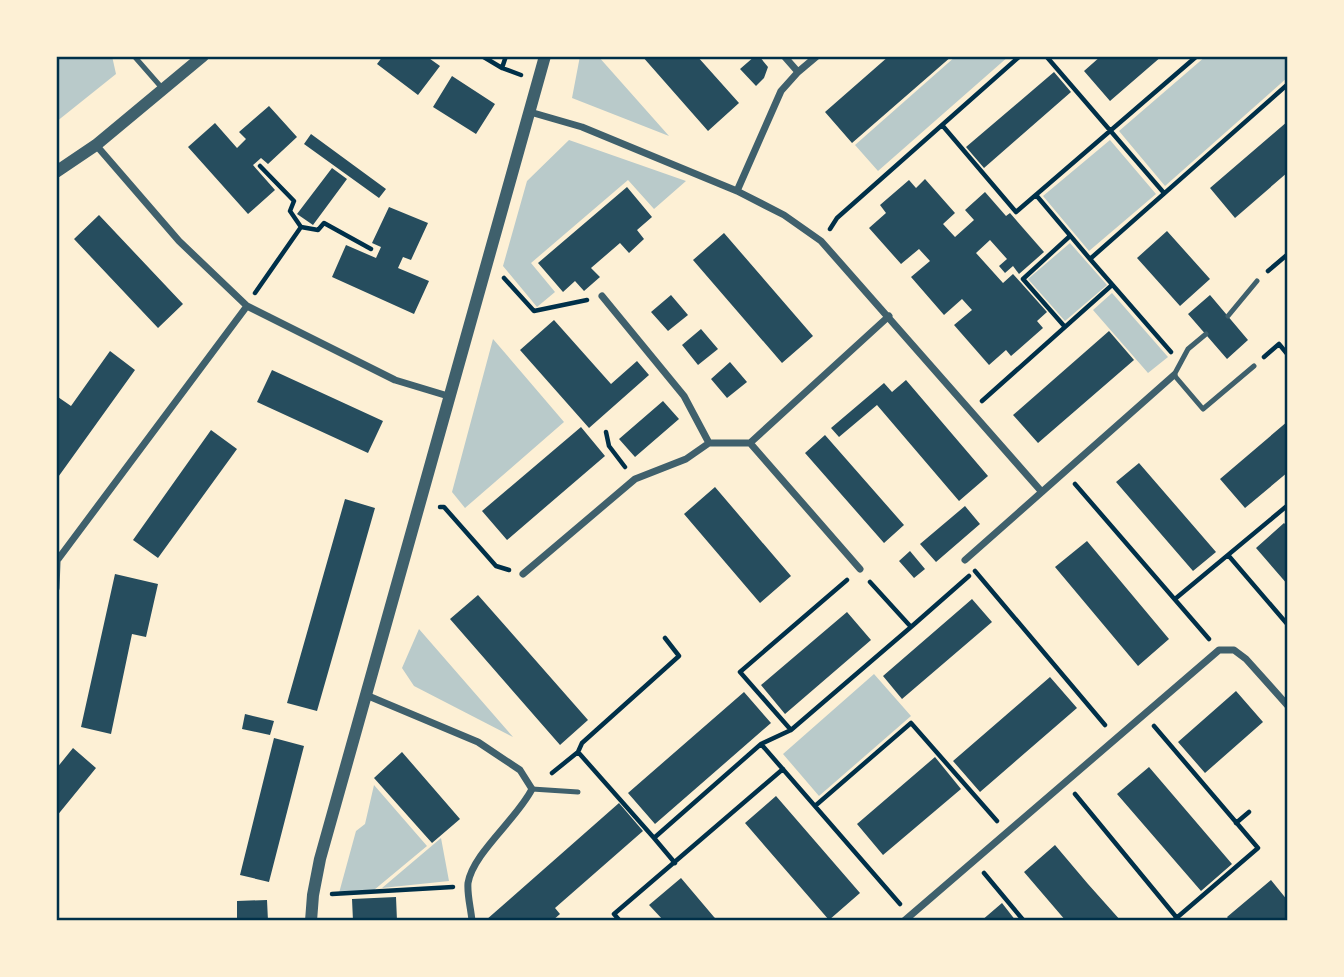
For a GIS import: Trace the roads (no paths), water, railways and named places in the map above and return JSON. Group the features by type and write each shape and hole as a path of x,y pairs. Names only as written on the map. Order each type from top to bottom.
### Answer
{"street":[{"path":"56,172 96,145 203,56"},
{"path":"312,921 313,895 320,859 545,56"},
{"path":"784,56 798,72"},
{"path":"737,191 781,91 817,56"},
{"path":"530,112 582,127 737,191 784,215 821,241 1041,491"},
{"path":"96,145 179,241 247,306 395,380 448,396"},
{"path":"602,296 684,396 709,443"},
{"path":"56,589 57,562 247,306"},
{"path":"523,574 635,479 686,459 709,443 750,443 889,316"},
{"path":"965,560 1174,375"},
{"path":"750,443 860,569"},
{"path":"907,918 1219,650 1234,650 1246,659 1288,706"},
{"path":"366,695 478,742 520,770 532,789 525,803 472,868 468,886 472,921"}],"lane":[{"path":"134,56 164,90"},
{"path":"1228,316 1257,281"},
{"path":"1206,334 1188,349 1174,375 1203,409 1254,366"},
{"path":"532,789 578,792"}]}
